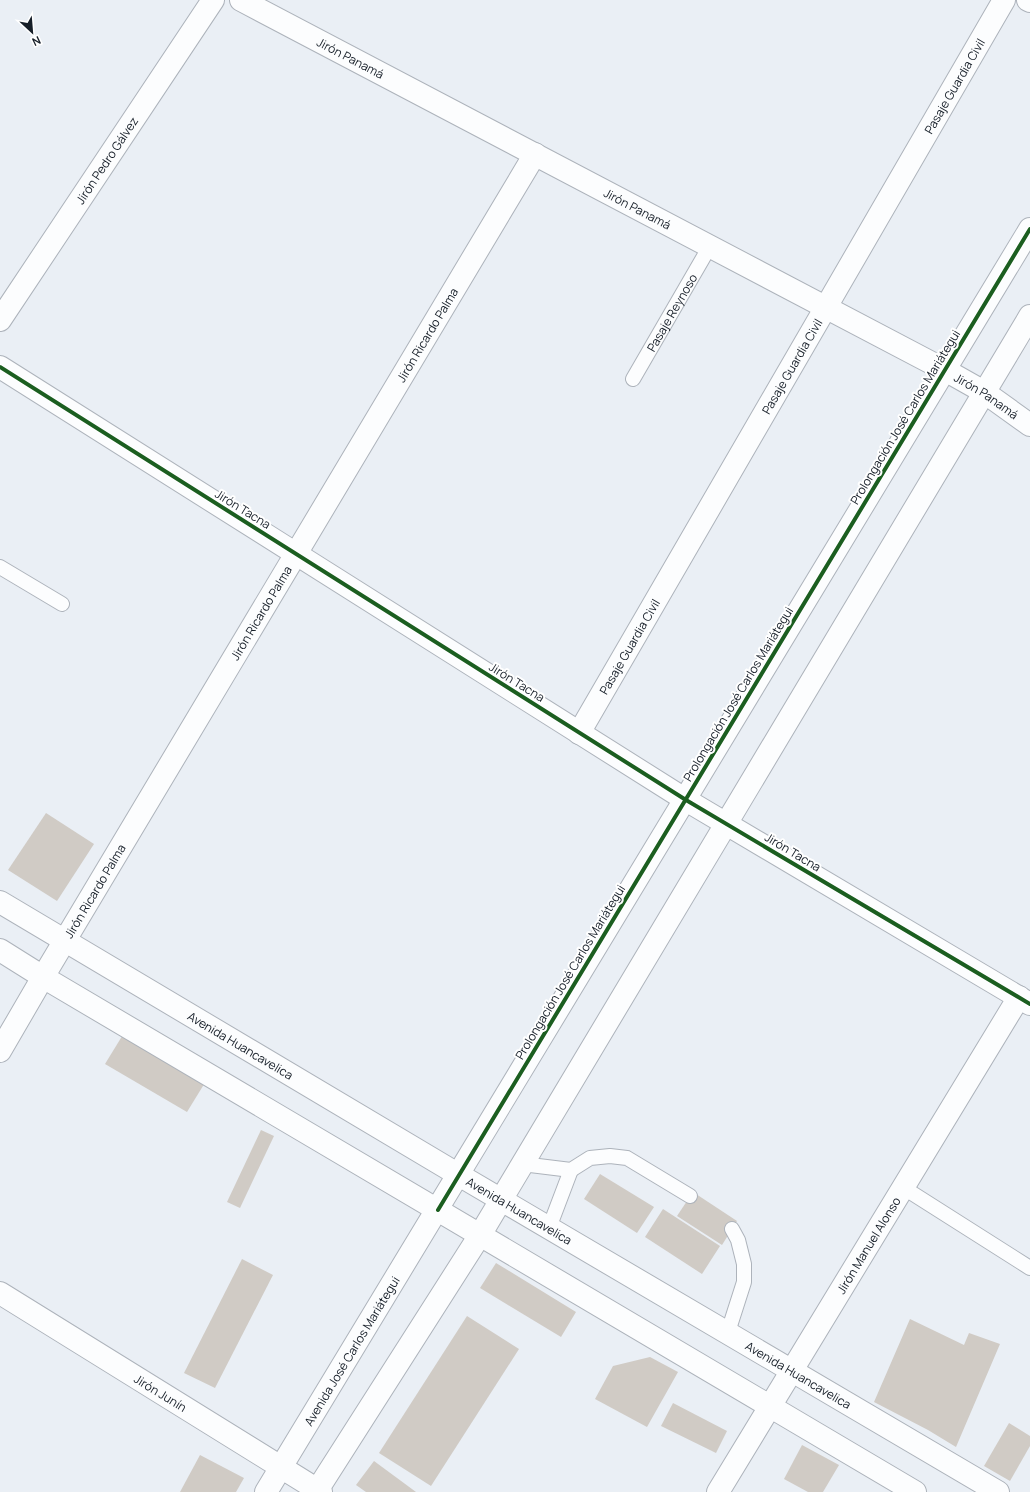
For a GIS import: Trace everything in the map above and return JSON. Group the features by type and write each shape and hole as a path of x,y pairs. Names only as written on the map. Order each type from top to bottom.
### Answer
{"main road":[{"name":"Jirón Pedro Gálvez","path":"0,320 213,0"},
{"name":"Pasaje Guardia Civil","path":"579,733 1004,0"},
{"name":"Jirón Panamá","path":"250,1 535,154 945,370 984,392 1030,425"},
{"name":"Jirón Ricardo Palma","path":"0,1051 64,941 535,154"},
{"name":"Prolongación José Carlos Mariátegui","path":"438,1210 1030,229"},
{"path":"318,1491 480,1235 1030,316"},
{"name":"Jirón Tacna","path":"0,367 686,800 1025,1000"},
{"name":"Avenida Huancavelica","path":"0,902 459,1175 793,1370 998,1492"},
{"path":"0,950 43,977 915,1492"},
{"name":"Jirón Manuel Alonso","path":"718,1492 904,1188 1025,1000"},
{"name":"Avenida José Carlos Mariátegui","path":"266,1492 438,1210"},
{"name":"Jirón Junín","path":"0,1293 318,1491"}],"lane":[{"name":"Pasaje Reynoso","path":"633,379 710,246"},
{"path":"0,566 62,604"},
{"path":"549,1228 571,1170 590,1158 610,1156 627,1158 690,1196"},
{"path":"522,1164 571,1170"},
{"path":"904,1188 1030,1268"},
{"path":"728,1332 744,1282 744,1264 738,1240 732,1229"}],"building":[{"path":"46,813 94,844 57,901 8,870"},
{"path":"124,1033 206,1081 187,1112 105,1064"},
{"path":"261,1130 274,1136 240,1208 227,1202"},
{"path":"600,1174 654,1207 637,1233 584,1199"},
{"path":"693,1192 737,1221 722,1245 677,1216"},
{"path":"663,1209 720,1246 702,1274 645,1237"},
{"path":"242,1259 273,1275 215,1388 184,1373"},
{"path":"496,1263 576,1312 561,1337 480,1288"},
{"path":"467,1316 519,1349 431,1486 379,1453"},
{"path":"910,1319 964,1345 969,1333 1000,1344 956,1447 928,1430 874,1402"},
{"path":"650,1357 678,1372 647,1427 595,1399 613,1366"},
{"path":"673,1403 727,1431 716,1453 661,1426"},
{"path":"1009,1423 1030,1436 1030,1446 1010,1481 984,1466"},
{"path":"802,1445 839,1465 823,1492 808,1492 784,1479"},
{"path":"200,1455 244,1478 236,1492 180,1492"},
{"path":"374,1461 416,1492 366,1492 356,1485"}],"cycle path":[{"path":"438,1210 1030,229"},
{"path":"0,367 686,800 1030,1004"}]}
